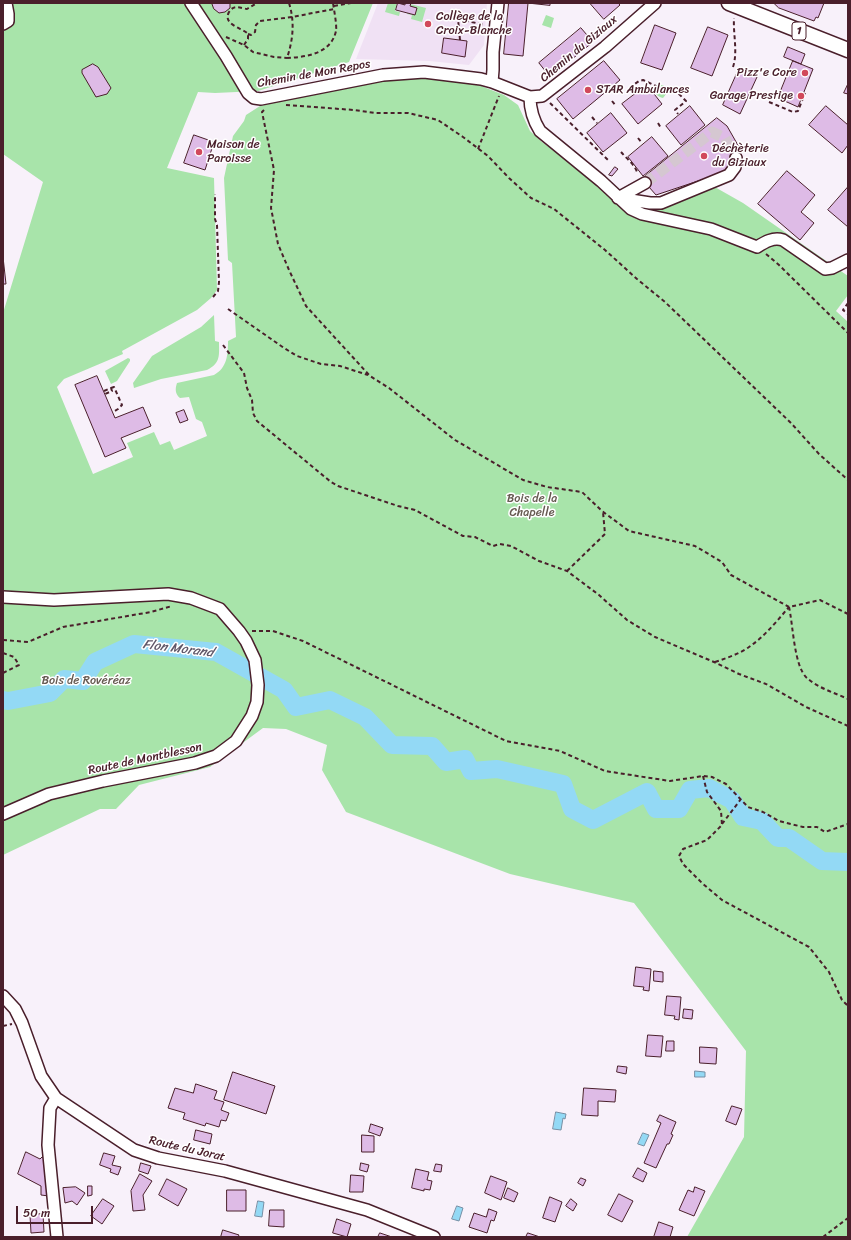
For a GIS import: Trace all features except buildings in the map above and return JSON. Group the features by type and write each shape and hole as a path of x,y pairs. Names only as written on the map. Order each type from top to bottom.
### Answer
{"main road":[{"name":"1","path":"732,4 848,50"}],"street":[{"path":"3,24 8,21 6,3"},
{"name":"Chemin de Mon Repos","path":"191,3 226,56 248,93 254,98 261,99 383,75 424,72 486,80"},
{"path":"498,3 493,52 486,80 530,97 532,113 540,131 601,181 631,209 642,214 711,228 757,247 773,240 783,240 825,269 832,268 848,260"},
{"name":"Chemin du Giziaux","path":"530,97 536,97 547,93 655,3"},
{"path":"618,198 650,203 661,203 729,175 735,168 736,158"},
{"path":"618,198 645,182"},
{"name":"Route de Montblesson","path":"3,597 54,600 168,594 191,598 220,609 239,631 246,641 255,660 258,685 257,702 252,716 236,741 216,756 195,763 103,781 49,794 3,814"},
{"name":"Route du Jorat","path":"3,996 15,1009 28,1037 33,1056 41,1076 56,1098 134,1150 158,1158 225,1171 367,1210 434,1237"},
{"path":"56,1098 50,1108 48,1145 57,1237"}],"path":[{"path":"258,3 247,9 238,7 233,8 228,17 230,23 235,28 245,31 251,35 255,32 256,25 260,21 292,17 351,3"},
{"path":"287,58 291,46 293,26 289,3"},
{"path":"224,36 244,45 253,52 274,57 305,57 320,52 329,46 336,31 333,3"},
{"path":"732,4 736,59 733,67"},
{"path":"460,40 458,19 486,25"},
{"path":"244,45 248,39 248,34"},
{"path":"633,93 630,88 639,81 643,80 656,86 660,91 677,92 686,101 675,110 678,114"},
{"path":"769,102 793,112 798,110 805,93"},
{"path":"478,149 499,96 506,97"},
{"path":"548,100 609,161"},
{"path":"612,101 616,106"},
{"path":"283,104 376,113 408,113 438,120 478,149 531,198 554,209 606,250 637,279 665,302 791,423 819,454 848,480"},
{"path":"267,107 262,112 274,170 271,208 278,244 288,270 306,306 370,376"},
{"path":"592,117 597,123"},
{"path":"658,123 661,128"},
{"path":"638,138 642,143"},
{"path":"621,152 635,167 637,172 635,173"},
{"path":"213,297 218,291 219,282 215,194"},
{"path":"757,247 779,265 847,331"},
{"path":"848,303 843,310 848,314"},
{"path":"228,309 297,356 322,364 340,366 370,376 389,388 455,440 523,480 546,487 582,492 602,511 628,531 695,546 722,562 732,575 789,607 796,652 801,668 806,677 813,683 848,699"},
{"path":"223,345 244,373 246,388 252,400 252,413 257,421 330,482 383,501 415,510 463,536 475,537 493,546 500,544 511,546 539,561 567,571 600,595 627,620 655,637 739,674 766,684 806,707 848,726"},
{"path":"104,393 112,391 111,388 114,388 116,392 122,405 113,412"},
{"path":"567,571 604,534 602,511"},
{"path":"3,640 28,642 64,627 151,612 183,603 191,598"},
{"path":"714,662 733,656 750,647 789,607 820,600 848,614"},
{"path":"239,631 273,631 303,641 506,741 560,751 605,771 670,781 703,776 712,777 726,784 748,807 763,812 779,821 803,827 817,827 825,832 848,824"},
{"path":"3,652 14,657 19,665 3,673"},
{"path":"703,776 706,792 721,811 722,825"},
{"path":"741,799 722,825 707,840 683,848 679,856 683,864 722,900 809,947 829,972 842,1000 848,1006"},
{"path":"3,1026 15,1022"},
{"path":"824,1237 848,1218"}],"shaded area":[{"name":"Collège de la Croix-Blanche","path":"378,3 487,3 484,45 469,65 429,61 356,59"}],"green space":[{"name":"Bois de la Chapelle","path":"7,3 373,3 349,62 258,91 215,93 198,92 167,168 214,178 217,290 211,298 197,310 122,351 123,354 64,379 57,387 93,474 133,457 127,443 154,432 160,445 170,441 174,450 207,436 202,422 196,419 189,397 180,398 176,393 176,387 177,383 214,375 222,369 226,361 228,341 236,337 232,263 228,260 224,178 233,136 244,121 246,115 260,106 333,88 395,79 427,78 476,84 504,95 518,105 530,131 542,142 597,183 619,203 653,212 713,186 743,203 848,276 848,295 836,311 848,322 848,1237 687,1237 744,1137 746,1051 634,903 510,874 346,812 322,770 327,745 286,729 263,728 210,767 139,785 116,809 100,809 3,855 3,313 43,182 3,154 3,24"},
{"path":"388,3 397,3 395,11 400,12 399,16 385,12"},
{"path":"410,4 426,8 422,22 411,19 412,15 407,14"},
{"path":"546,15 554,18 551,28 542,25"},
{"path":"656,85 663,85 666,88 667,93 663,98 654,92 653,88"},
{"path":"214,315 215,341 219,342 219,351 217,361 212,367 207,370 161,379 134,388 133,383 152,356 201,327"},
{"path":"128,358 130,361 117,381 111,384 105,371"}],"water":[{"path":"695,1071 705,1072 705,1077 695,1077"},
{"path":"556,1112 566,1114 565,1119 563,1118 561,1130 553,1129"},
{"path":"643,1133 649,1135 644,1146 638,1144"},
{"path":"258,1201 264,1202 262,1217 255,1216"},
{"path":"457,1206 463,1208 459,1221 452,1219"}],"waterway":[{"name":"Flon Morand","path":"3,700 8,701 50,693 64,679 83,681 95,662 134,644 216,652 284,690 296,707 330,700 365,717 392,745 432,746 446,762 465,759 471,771 497,769 563,784 572,809 593,820 647,792 656,809 679,809 690,790 709,788 732,800 743,817 762,821 778,838 789,838 822,861 848,862"}],"tunnel":[{"path":"645,183 712,132 725,138 736,158"}],"place":[{"name":"Collège de la Croix-Blanche","path":"428,24"},
{"name":"Pizz'e Core","path":"805,73"},
{"name":"STAR Ambulances","path":"588,90"},
{"name":"Garage Prestige","path":"801,96"},
{"name":"Maison de Paroisse","path":"199,152"},
{"name":"Déchèterie du Giziaux","path":"704,156"}],"park label":[{"name":"Bois de Rovéréaz","path":"86,681"}]}
